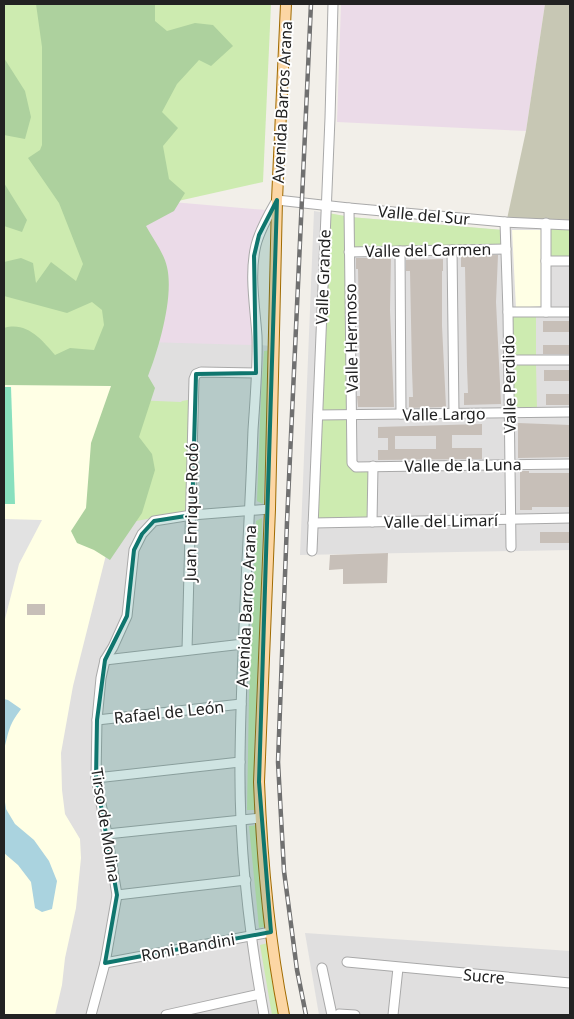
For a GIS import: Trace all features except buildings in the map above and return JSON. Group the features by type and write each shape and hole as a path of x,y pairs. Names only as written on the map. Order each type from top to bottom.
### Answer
{"main road":[{"name":"Avenida Barros Arana","path":"284,1015 271,932 260,818 259,782 270,509 277,200 286,4"}],"street":[{"name":"Valle Grande","path":"312,551 333,4"},
{"name":"Valle del Sur","path":"277,200 505,222 570,225"},
{"name":"Avenida Barros Arana","path":"264,1015 246,880 240,762 243,644 257,337 254,256 259,235 277,200"},
{"name":"Valle Hermoso","path":"349,208 352,463 356,466"},
{"name":"Valle Perdido","path":"505,222 511,547"},
{"path":"546,223 546,312"},
{"name":"Valle del Carmen","path":"350,252 506,249"},
{"path":"452,250 454,414"},
{"path":"400,251 400,414"},
{"path":"546,261 570,261"},
{"path":"508,312 570,312"},
{"path":"509,360 570,360"},
{"name":"Juan Enrique Rodó","path":"187,650 192,515 194,379 196,374 201,372 256,373"},
{"name":"Valle Largo","path":"318,415 570,412"},
{"name":"Valle de la Luna","path":"356,466 570,464"},
{"path":"372,522 373,466"},
{"name":"Tirso de Molina","path":"91,1015 104,963 117,895 108,834 96,778 97,720 101,678 105,660 127,616 134,550 138,541 154,521 192,515 270,509"},
{"name":"Valle del Limarí","path":"313,523 570,518"},
{"path":"105,660 243,644"},
{"name":"Rafael de León","path":"97,720 241,704"},
{"path":"96,778 240,762"},
{"path":"108,834 260,818"},
{"path":"117,895 246,880"},
{"name":"Roni Bandini","path":"104,963 271,932"},
{"name":"Sucre","path":"347,962 570,983"},
{"path":"322,968 335,1014 355,1015"},
{"path":"393,1015 398,968"},
{"path":"166,1015 260,994"}],"highlighted area":[{"path":"277,200 259,782 271,932 105,963 117,895 96,778 97,720 105,660 127,616 134,550 142,534 154,521 192,515 196,374 256,373 254,256 259,235"}],"shaded area":[{"path":"341,4 545,4 526,131 337,122"},
{"path":"545,4 570,4 570,222 507,219 526,131"},
{"path":"126,198 266,210 253,237 248,272 252,345 145,342"},
{"path":"266,210 253,237 248,272 252,344 270,346 256,782 282,1015 4,1015 4,381"},
{"path":"314,211 350,217 502,230 507,219 570,222 570,550 300,555"},
{"path":"512,230 542,230 542,306 516,308"},
{"path":"4,381 112,381 108,547 73,686 61,753 65,814 80,839 81,858 76,908 55,1015 4,1015"},
{"path":"4,519 42,520 19,564 4,623"},
{"path":"305,933 570,951 570,1015 319,1015"}],"green space":[{"path":"4,4 126,4 145,342 4,381"},
{"path":"36,4 155,4 155,21 167,31 195,23 213,25 233,46 211,66 199,60 177,84 162,112 178,128 163,146 169,179 185,193 174,211 146,226 163,257 169,279 169,292 164,322 157,351 148,376 155,388 139,437 152,454 155,470 142,513 110,560 94,550 77,543 71,531 86,508 91,443 111,386 4,385 4,328 20,327 33,333 55,355 70,348 94,350 104,325 102,310 92,302 67,313 4,296 4,262 21,258 33,263 36,283 51,262 76,281 83,264 59,203 28,158 40,150 42,145 42,47"},
{"path":"136,4 271,4 263,182 138,210"},
{"path":"4,58 25,91 31,117 25,139 4,135"},
{"path":"4,183 27,220 22,232 4,226"},
{"path":"328,213 345,216 349,415 320,415"},
{"path":"350,217 503,230 503,246 351,249"},
{"path":"547,228 570,230 570,259 548,258"},
{"path":"511,315 536,315 536,356 512,357"},
{"path":"271,350 263,504 257,501 261,395 264,351"},
{"path":"512,363 536,363 537,411 513,411"},
{"path":"4,387 11,387 15,504 4,504"},
{"path":"133,400 181,402 188,400 188,511 116,525"},
{"path":"320,420 350,420 349,463 354,471 371,472 370,523 316,523"},
{"path":"262,518 254,753 256,810 247,810 249,697 256,521"},
{"path":"257,825 268,926 259,928 249,826"},
{"path":"268,943 272,981 279,1015 272,1015 260,945"}],"water":[{"path":"4,699 21,709 10,728 4,750"},
{"path":"4,795 6,809 15,824 34,840 49,861 57,881 52,909 42,912 35,908 31,882 18,865 4,853"}],"railway":[{"path":"306,1015 297,970 284,871 278,762 311,4"}]}
